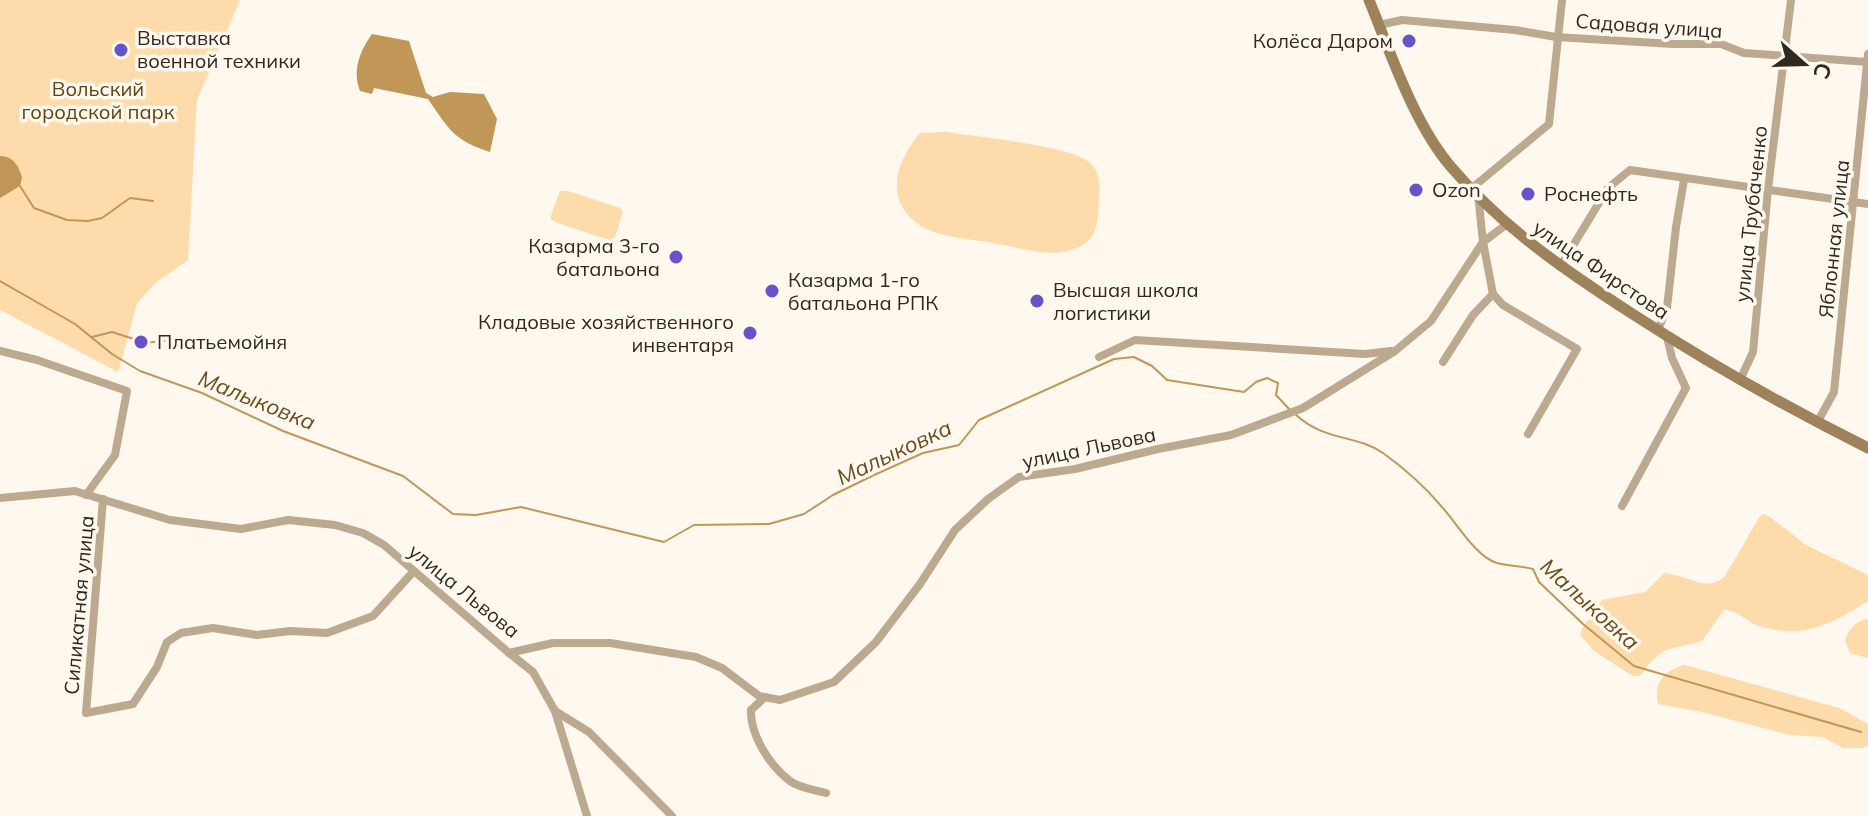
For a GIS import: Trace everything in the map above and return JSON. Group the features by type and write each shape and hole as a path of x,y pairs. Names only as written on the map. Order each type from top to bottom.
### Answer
{"main road":[{"name":"улица Фирстова","path":"1369,0 1423,122 1451,168 1507,224 1560,267 1662,334 1817,423 1868,448"}],"street":[{"path":"1528,434 1577,349 1503,305 1493,294 1475,191 1549,124 1562,0"},
{"name":"улица Трубаченко","path":"1740,380 1753,352 1768,189 1791,0"},
{"name":"Садовая улица","path":"1379,25 1402,20 1515,30 1556,37 1721,44 1744,53 1868,62"},
{"name":"Яблонная улица","path":"1817,423 1834,392 1868,54"},
{"path":"1560,267 1608,188 1630,170 1868,204"},
{"path":"1622,506 1686,388 1662,334 1684,180"},
{"name":"улица Львова","path":"0,498 75,491 170,520 241,529 288,520 335,525 363,533 384,545 509,653 553,643 610,643 696,657 722,668 759,696 780,700 834,682 876,642 920,584 955,530 988,499 1019,477 1075,469 1231,435 1303,408 1395,351 1431,321 1483,242 1507,224"},
{"path":"1443,362 1473,315 1493,294"},
{"path":"1099,357 1135,340 1365,354 1395,351"},
{"name":"Силикатная улица","path":"0,351 37,360 127,391 115,455 86,495"},
{"name":"Силикатная улица","path":"103,499 86,713 133,704 157,667 167,642 181,633 213,628 257,635 290,631 327,633 373,616 413,572"},
{"path":"509,653 533,672 555,711 587,816"},
{"path":"765,697 751,710 751,720 766,756 791,783 826,793"},
{"path":"555,711 589,732 672,816"}],"green space":[{"name":"Вольский городской парк","path":"0,0 240,0 197,100 188,260 154,284 137,304 118,372 0,310"},
{"path":"946,132 1043,146 1089,162 1097,173 1099,186 1098,216 1089,241 1072,250 1038,252 941,234 913,220 898,197 899,171 920,133"},
{"path":"560,191 620,208 623,212 615,237 609,240 550,218"},
{"path":"1763,514 1806,545 1868,575 1868,601 1828,623 1802,631 1773,630 1724,610 1702,641 1660,654 1640,676 1633,676 1594,651 1580,635 1602,600 1645,592 1664,573 1704,583 1718,581 1725,576"},
{"path":"1868,619 1868,658 1850,653 1845,640 1853,626"},
{"path":"1685,665 1839,708 1868,724 1868,745 1843,748 1823,737 1789,735 1658,704 1657,689 1662,678"}],"shaded area":[{"path":"372,34 409,41 426,93 433,97 450,92 484,94 497,119 490,152 460,138 428,99 374,88 372,94 360,91 358,61"},
{"path":"0,156 15,162 22,178 20,186 0,198"}],"waterway":[{"path":"20,186 34,208 67,220 102,218 130,198 153,201"},
{"name":"Малыковка","path":"0,281 75,324 112,354 140,371 202,393 283,431 403,476 453,514 476,515 521,507 664,542 694,525 769,524 804,514 833,495 923,453 959,445 979,420 1114,359 1134,357 1152,366 1167,380 1244,392 1267,378 1278,383 1276,395 1290,410"},
{"path":"92,337 112,332 137,340"},
{"path":"145,343 169,340"},
{"name":"Малыковка","path":"1295,414 1317,429 1383,453 1429,493 1482,554 1497,563 1533,569 1539,582 1634,666 1861,732"}],"place":[{"name":"Колёса Даром","path":"1409,41"},
{"name":"Выставка военной техники","path":"121,50"},
{"name":"Ozon","path":"1416,190"},
{"name":"Роснефть","path":"1528,194"},
{"name":"Казарма 3-го батальона","path":"676,257"},
{"name":"Казарма 1-го батальона РПК","path":"772,291"},
{"name":"Высшая школа логистики","path":"1037,301"},
{"name":"Кладовые хозяйственного инвентаря","path":"750,333"},
{"name":"Платьемойня","path":"141,342"}]}
